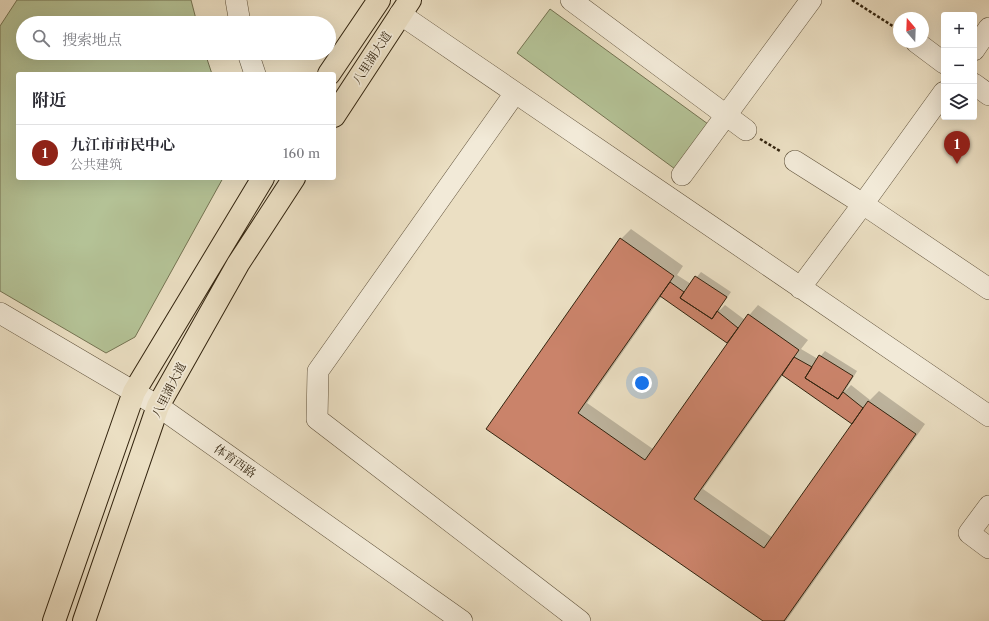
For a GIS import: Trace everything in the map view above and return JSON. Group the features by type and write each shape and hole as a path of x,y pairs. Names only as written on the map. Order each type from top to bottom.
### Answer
{"main road":[{"path":"330,72 379,0"},
{"name":"八里湖大道","path":"336,113 405,7"},
{"path":"54,621 134,392 262,180"},
{"name":"八里湖大道","path":"84,621 158,406 238,264 293,180"}],"street":[{"path":"236,0 239,16"},
{"path":"571,0 746,130"},
{"path":"682,175 810,0"},
{"path":"405,7 515,93 989,416"},
{"path":"975,48 989,28"},
{"path":"924,48 941,61"},
{"path":"250,60 254,72"},
{"path":"977,86 989,95"},
{"path":"515,93 318,371 317,419 558,615 580,621"},
{"path":"800,288 941,96"},
{"path":"795,161 863,204 989,289"},
{"name":"体育西路","path":"0,314 158,406 462,621"},
{"path":"989,506 969,533 989,548"}],"path":[{"path":"852,0 893,26"},
{"path":"746,130 795,161"}],"green space":[{"path":"17,0 191,0 195,16 16,16 16,60 207,60 211,72 16,72 16,180 222,180 135,337 106,353 0,291 0,26"},
{"path":"550,9 708,124 675,169 517,53"}],"building":[{"path":"620,238 674,276 578,413 645,460 748,314 799,350 694,499 764,548 868,401 916,434 784,621 763,621 486,429"},
{"path":"695,276 727,297 712,319 680,298"},
{"path":"670,282 684,292 680,298 712,319 717,311 738,328 727,343 660,296"},
{"path":"819,355 853,376 838,399 805,378"},
{"path":"794,357 812,367 805,378 838,399 843,392 863,408 852,424 782,375"}],"place":[{"name":"九江市市民中心","path":"957,164"}]}
